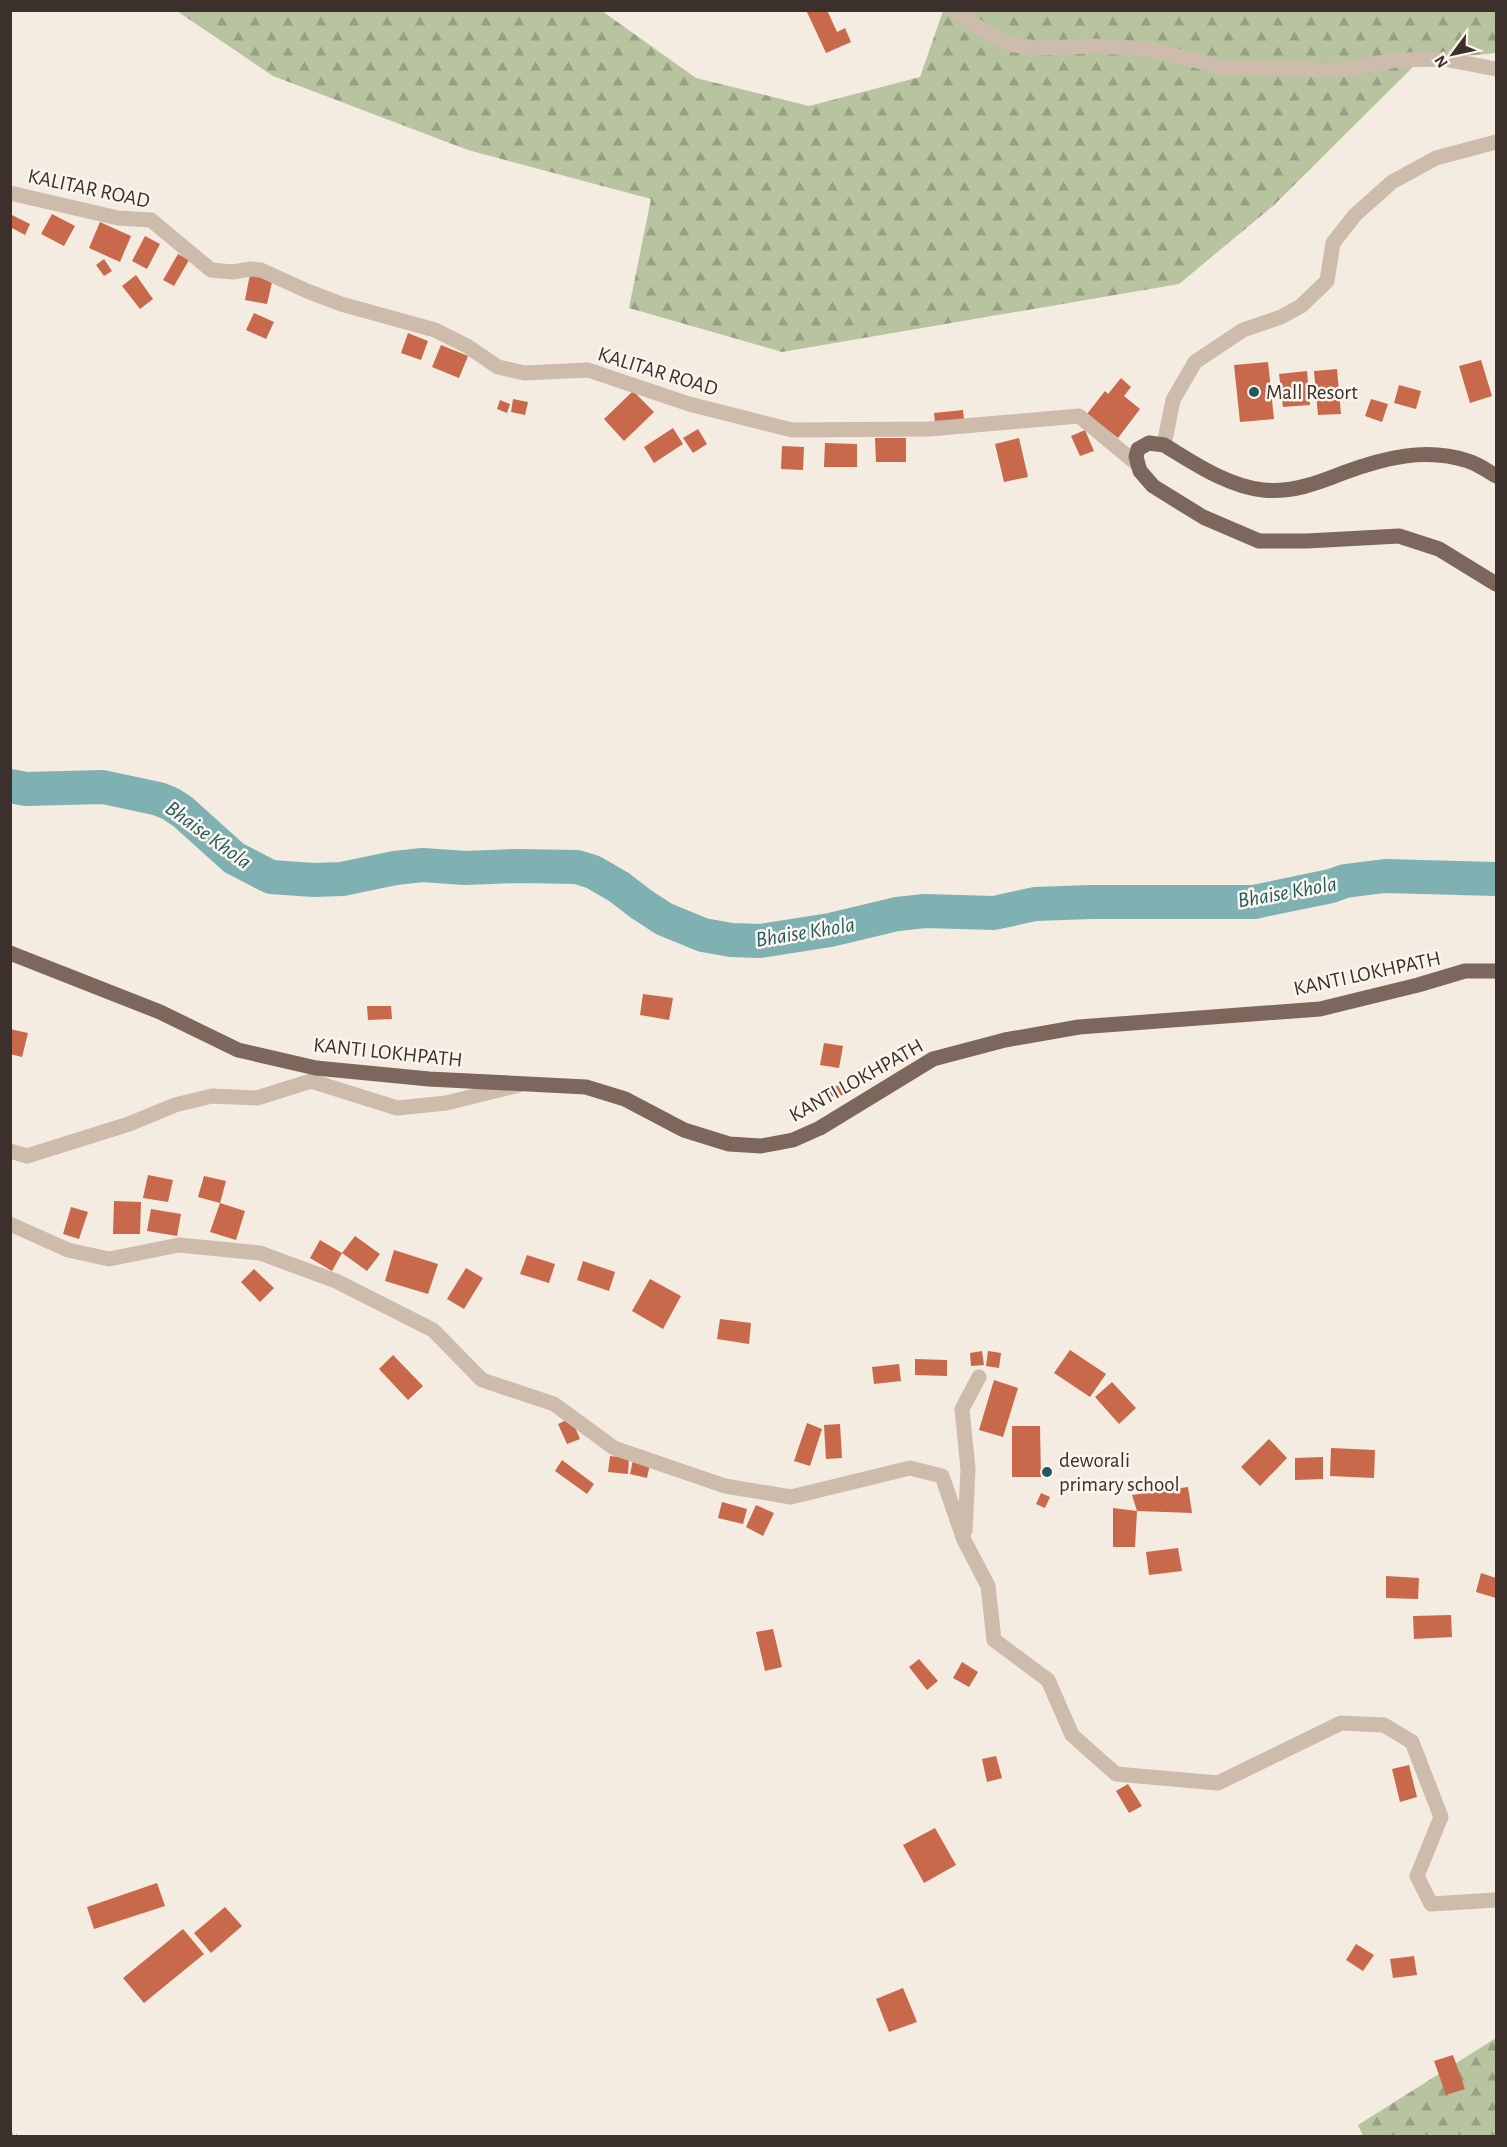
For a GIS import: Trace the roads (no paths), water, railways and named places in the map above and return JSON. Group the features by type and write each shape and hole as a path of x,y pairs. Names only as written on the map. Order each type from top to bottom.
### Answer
{"main road":[{"path":"1497,476 1468,461 1434,455 1407,455 1374,462 1309,485 1290,489 1263,490 1231,483 1155,442 1138,449 1136,457 1140,471 1154,486 1203,518 1259,541 1399,536 1439,549 1497,584"},
{"name":"KANTI LOKHPATH","path":"10,952 160,1012 238,1050 316,1068 429,1079 586,1087 625,1099 684,1130 729,1144 761,1146 793,1140 820,1128 933,1059 1005,1040 1079,1027 1320,1009 1466,971 1497,971"}],"street":[{"path":"955,10 981,29 1008,44 1036,48 1096,46 1149,49 1225,68 1340,70 1396,60 1444,59 1497,69"},
{"path":"1164,445 1173,400 1195,362 1243,330 1281,317 1301,306 1327,281 1333,243 1355,215 1392,182 1436,158 1497,142"},
{"name":"KALITAR ROAD","path":"10,193 118,218 151,220 211,270 233,272 261,270 307,291 341,303 435,330 467,346 498,367 524,373 588,370 689,404 792,430 929,429 1079,416 1137,464"},
{"path":"10,1151 27,1156 129,1124 175,1105 212,1096 257,1098 311,1082 397,1108 446,1103 524,1084"},
{"path":"10,1224 68,1250 108,1259 179,1245 260,1253 336,1281 433,1330 482,1380 554,1404 614,1448 725,1486 791,1497 910,1468 942,1476 964,1540 988,1586 994,1640 1048,1680 1072,1735 1116,1774 1218,1783 1341,1723 1384,1725 1412,1743 1441,1816 1418,1876 1431,1904 1497,1900"},
{"path":"964,1540 968,1469 962,1409 979,1377"}],"waterway":[{"name":"Bhaise Khola","path":"10,786 26,789 103,787 159,799 183,812 234,858 271,877 342,879 395,868 423,865 465,868 577,867 593,872 619,887 664,919 703,935 731,940 760,941 830,930 897,914 925,911 994,913 1035,904 1091,902 1254,902 1345,881 1385,876 1496,879"}],"place":[{"name":"Mall Resort","path":"1254,392"},
{"name":"deworali primary school","path":"1047,1472"}]}
